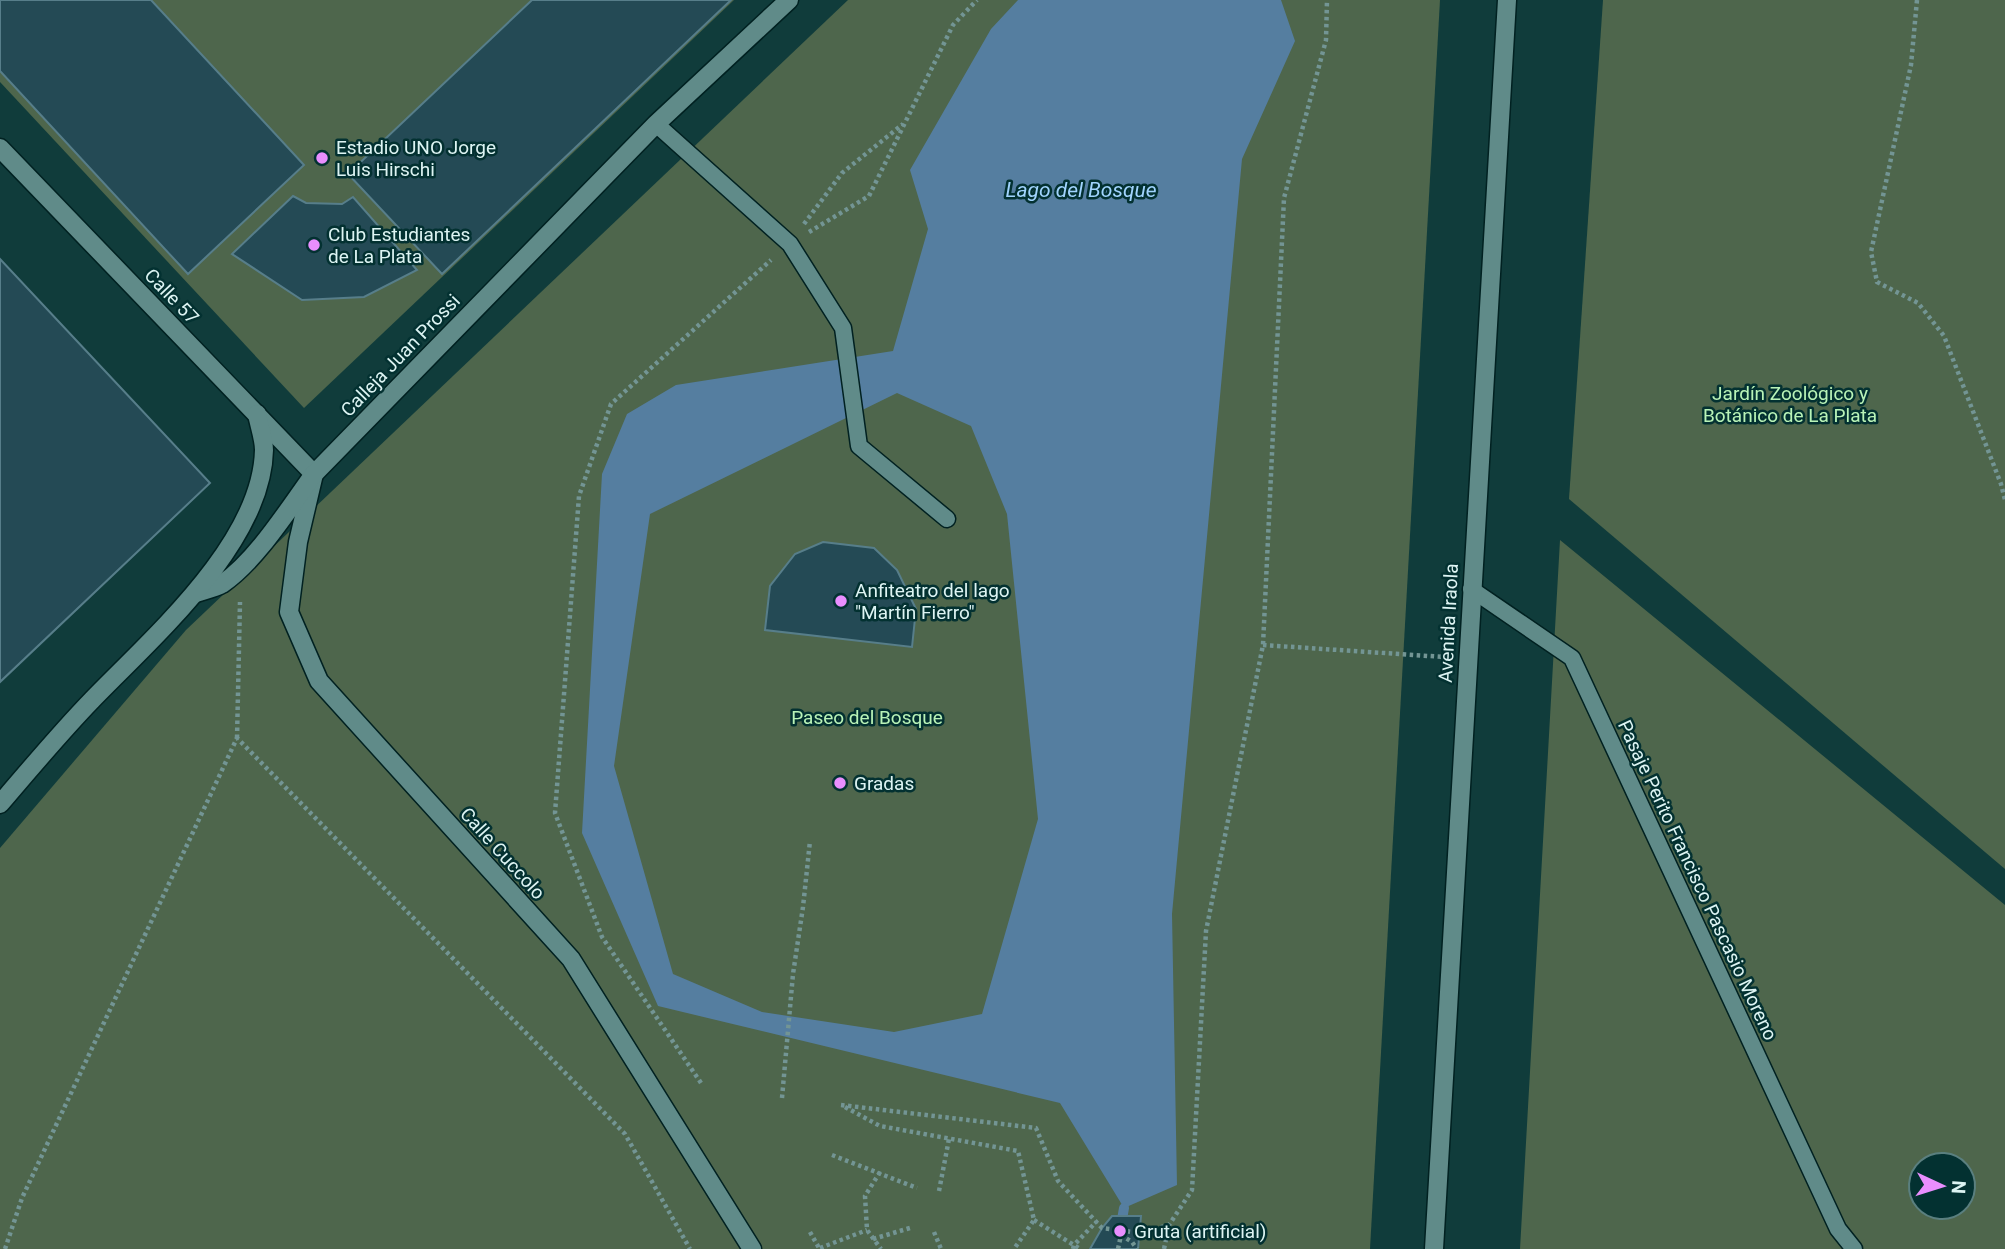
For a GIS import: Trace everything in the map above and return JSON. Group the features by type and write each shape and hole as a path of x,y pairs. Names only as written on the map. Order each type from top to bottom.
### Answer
{"street":[{"name":"Calleja Juan Prossi","path":"196,593 220,585 240,568 273,532 314,474 656,124 789,0"},
{"name":"Avenida Iraola","path":"1434,1249 1507,0"},
{"name":"Calle 57","path":"0,148 314,474"},
{"name":"Calleja Juan Prossi","path":"0,804 83,709 196,593 243,525 258,485 264,449 257,414"},
{"name":"Calle Cuccolo","path":"314,474 298,542 289,612 319,681 571,959 752,1249"}],"lane":[{"path":"656,124 789,244 843,328 859,446 947,519"},
{"name":"Pasaje Perito Francisco Pascasio Moreno","path":"1471,589 1572,658 1838,1229 1854,1249"}],"path":[{"path":"701,1083 602,937 555,813 579,496 611,404 789,244 869,196 953,25 977,0"},
{"path":"1164,1249 1169,1225 1192,1190 1206,931 1263,645 1284,198 1326,40 1327,0"},
{"path":"1917,0 1911,65 1871,252 1877,282 1918,303 1944,336 2005,500"},
{"path":"789,244 842,173 907,122"},
{"path":"5,1249 22,1198 237,738 240,568"},
{"path":"1263,645 1467,659"},
{"path":"237,738 625,1135 690,1249"},
{"path":"782,1098 793,974 810,841"},
{"path":"1080,1249 1034,1220 1018,1151 880,1126 841,1105 1036,1128 1059,1181 1102,1228 1140,1233 1169,1225"},
{"path":"939,1191 949,1139"},
{"path":"832,1155 917,1188"},
{"path":"880,1172 865,1196 867,1230 881,1249"},
{"path":"1014,1249 1034,1220"},
{"path":"1074,1247 1096,1222"},
{"path":"873,1239 910,1228"},
{"path":"810,1232 819,1248 867,1230"},
{"path":"934,1232 941,1249"},
{"path":"1118,1249 1121,1235 1132,1242 1136,1249"}],"green space":[{"name":"Estadio UNO Jorge Luis Hirschi","path":"0,0 734,0 304,408 0,82"},
{"name":"Paseo del Bosque","path":"848,0 1440,0 1370,1249 0,1249 0,848 186,630"},
{"name":"Jardín Zoológico y Botánico de La Plata","path":"1603,0 2005,0 2005,869 1569,499"},
{"path":"1560,540 2005,905 2005,1249 1520,1249"}],"water":[{"name":"Lago del Bosque","path":"1018,0 1281,0 1295,41 1242,159 1172,914 1177,1185 1124,1208 1060,1103 658,1006 582,833 602,474 627,414 676,385 893,351 928,229 910,170 991,29","holes":["897,393 971,426 1007,514 1038,819 982,1014 894,1032 762,1012 673,974 614,766 650,514"]}],"building":[{"path":"0,0 151,0 304,165 188,274 0,71"},
{"path":"532,0 731,0 442,274 348,174"},
{"path":"293,196 306,203 342,204 353,197 417,270 364,297 302,300 232,254"},
{"path":"0,259 210,483 0,682"},
{"path":"823,542 874,548 897,570 916,609 912,647 765,630 770,586 795,554"},
{"name":"Gruta (artificial)","path":"1112,1216 1141,1216 1138,1249 1090,1249"}],"waterway":[{"path":"1117,1249 1124,1208"}],"place":[{"name":"Estadio UNO Jorge Luis Hirschi","path":"322,158"},
{"name":"Club Estudiantes de La Plata","path":"314,245"},
{"name":"Anfiteatro del lago \"Martín Fierro\"","path":"841,601"},
{"name":"Gradas","path":"840,783"},
{"name":"Gruta (artificial)","path":"1120,1231"}]}
